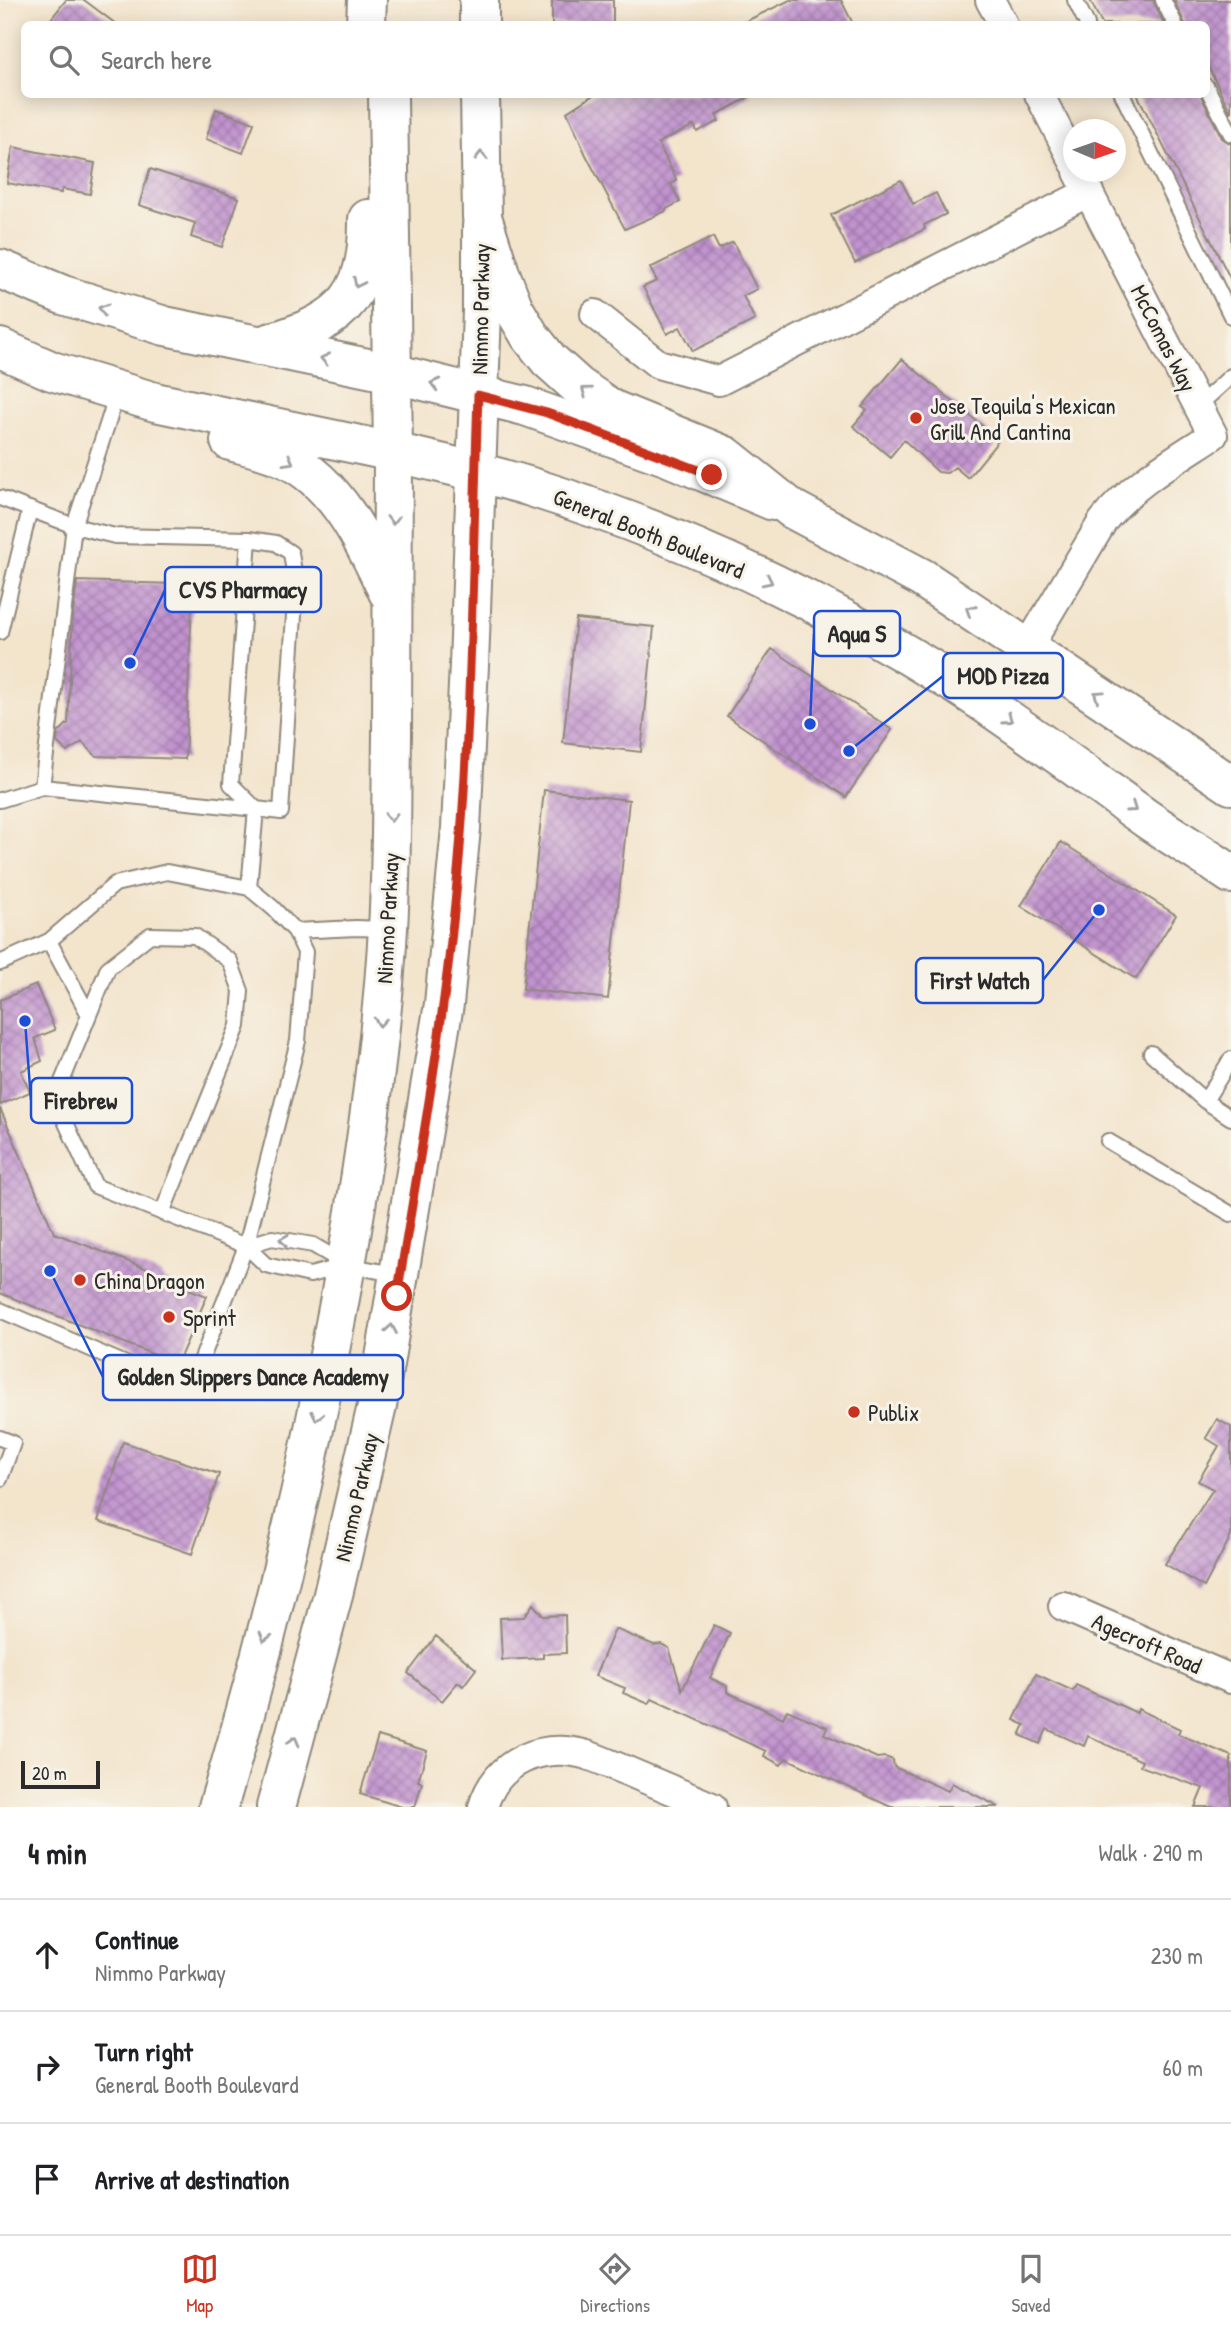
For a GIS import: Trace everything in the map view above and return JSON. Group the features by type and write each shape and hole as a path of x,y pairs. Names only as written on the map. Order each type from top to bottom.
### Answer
{"main road":[{"path":"366,21 367,0"},
{"path":"387,0 387,21"},
{"path":"479,0 479,21"},
{"path":"259,346 299,335 324,322 342,307 358,288 365,266 368,240 367,98"},
{"name":"Nimmo Parkway","path":"218,1807 286,1556 319,1409 347,1265 376,1058 388,930 391,829 393,452 388,98"},
{"name":"Nimmo Parkway","path":"276,1807 338,1573 377,1406 444,1004 454,911 470,665 482,311 480,98"},
{"path":"482,217 514,309 530,336 550,360 579,387 611,409 726,456 792,509"},
{"path":"0,269 63,295 127,316 206,336 392,373 525,406 604,433 792,509 922,578 1231,785"},
{"path":"0,351 37,386 113,402 263,449 289,460 311,475 342,509 370,554 393,601"},
{"name":"General Booth Boulevard","path":"113,402 220,417 475,471 552,494 654,531 740,568 835,615 967,692 1231,874"}],"street":[{"path":"990,0 1001,21"},
{"path":"1041,98 1063,142"},
{"path":"595,314 658,364 719,381 1083,182"},
{"name":"McComas Way","path":"1028,647 1114,507 1165,467 1213,435 1083,182"},
{"name":"Agecroft Road","path":"1063,1606 1229,1673"},
{"path":"483,1807 497,1776 516,1762 539,1754 563,1751 587,1755 712,1807"}],"lane":[{"path":"1075,0 1086,21"},
{"path":"1163,0 1174,21"},
{"path":"1210,94 1231,134"},
{"path":"1124,98 1231,316"},
{"path":"1198,406 1231,376"},
{"path":"42,787 75,526 113,402"},
{"path":"0,498 75,526 115,536 249,538 276,543 290,553 296,585 281,812 42,787 0,800"},
{"path":"0,632 30,509"},
{"path":"249,538 230,784 256,809"},
{"path":"248,888 256,809"},
{"path":"0,964 49,941 115,884 167,872 248,888 273,908 295,931 305,952 298,1041 246,1246 194,1379 177,1386 0,1310"},
{"path":"295,931 356,928 388,930"},
{"path":"162,1213 238,1026 242,991 230,961 195,936 150,935 108,968 55,1099 95,1186 162,1213 246,1246 266,1265 310,1275 347,1265"},
{"path":"49,941 89,1015"},
{"path":"1151,1053 1205,1101 1231,1118"},
{"path":"1205,1101 1231,1059"},
{"path":"1108,1142 1230,1214"},
{"path":"246,1246 272,1238 313,1245 347,1265 400,1275"},
{"path":"0,1438 13,1443 0,1479"}],"building":[{"path":"66,0 84,0 112,21 49,21"},
{"path":"552,0 613,0 613,21 552,21"},
{"path":"790,0 841,0 852,21 746,21"},
{"path":"1090,0 1153,0 1163,21 1100,21"},
{"path":"1174,0 1231,0 1231,113 1210,70 1210,21 1184,21"},
{"path":"589,98 748,98 716,115 719,121 697,132 694,125 658,143 677,181 671,184 680,202 625,229 567,112"},
{"path":"1139,98 1202,98 1222,138 1231,144 1231,280"},
{"path":"216,109 254,123 243,153 206,139"},
{"path":"13,147 95,163 90,194 62,189 61,193 7,183"},
{"path":"150,169 239,198 222,247 191,237 195,223 139,205"},
{"path":"901,180 913,204 936,193 946,214 924,225 925,229 855,263 831,215"},
{"path":"713,237 719,249 733,242 757,289 743,296 755,320 693,351 680,327 667,334 643,287 657,281 650,268"},
{"name":"Jose Tequila's Mexican Grill And Cantina","path":"902,359 999,440 968,478 955,467 947,473 938,472 904,440 890,457 853,426 867,410 862,407"},
{"path":"181,579 197,597 192,602 185,759 96,756 82,742 67,752 57,742 58,733 68,723 77,581 175,584"},
{"path":"576,619 654,627 641,752 563,743"},
{"path":"772,649 892,730 846,797 727,716"},
{"path":"544,790 629,800 608,999 523,989"},
{"path":"1061,842 1176,915 1136,979 1021,906"},
{"path":"36,985 55,1030 35,1038 42,1061 21,1071 30,1092 0,1105 0,1000"},
{"path":"0,1108 54,1233 163,1275 163,1279 207,1296 177,1364 0,1293"},
{"path":"1217,1419 1231,1427 1231,1536 1204,1587 1165,1564 1213,1489 1198,1481 1219,1446 1206,1438"},
{"path":"123,1442 219,1474 192,1554 98,1521"},
{"path":"533,1604 543,1616 565,1615 566,1653 543,1654 543,1658 502,1660 500,1618 524,1617"},
{"path":"714,1625 730,1633 710,1678 727,1686 727,1692 783,1718 787,1710 827,1727 824,1734 877,1758 893,1760 894,1767 948,1791 952,1783 999,1807 891,1807 786,1758 781,1765 764,1756 766,1751 652,1699 649,1704 623,1693 625,1688 595,1676 615,1629 654,1645 661,1644 669,1648 682,1690"},
{"path":"436,1636 476,1669 463,1686 458,1682 442,1701 408,1673"},
{"path":"1036,1674 1073,1691 1076,1685 1137,1713 1138,1709 1180,1729 1178,1734 1231,1756 1231,1807 1195,1807 1203,1788 1140,1766 1142,1761 1088,1736 1084,1746 1047,1729 1040,1744 1020,1735 1025,1725 1014,1720"},
{"path":"378,1736 427,1751 418,1781 422,1783 415,1807 402,1807 360,1794"}],"place":[{"name":"Jose Tequila's Mexican Grill And Cantina","path":"916,418"},
{"name":"CVS Pharmacy","path":"130,663"},
{"name":"Aqua S","path":"810,724"},
{"name":"MOD Pizza","path":"849,751"},
{"name":"First Watch","path":"1099,910"},
{"name":"Firebrew","path":"25,1021"},
{"name":"Golden Slippers Dance Academy","path":"50,1271"},
{"name":"China Dragon","path":"80,1280"},
{"name":"Sprint","path":"169,1317"},
{"name":"Publix","path":"854,1412"}],"route":[{"path":"397,1296 444,1004 454,911 470,665 478,395 547,413 712,475"}]}
